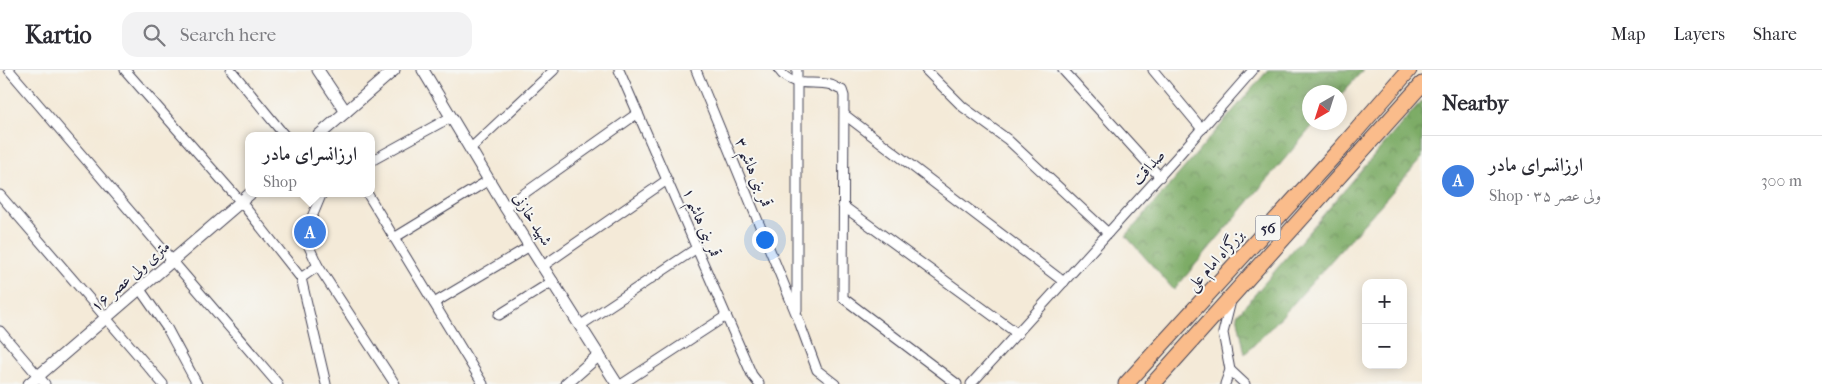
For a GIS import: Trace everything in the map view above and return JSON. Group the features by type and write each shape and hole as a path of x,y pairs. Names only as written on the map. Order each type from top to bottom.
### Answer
{"highway":[{"name":"بزرگراه امام علی","path":"1126,384 1409,70"},
{"name":"56","path":"1153,384 1422,84"}],"street":[{"path":"9,70 278,384"},
{"path":"125,70 241,202 300,278 326,384"},
{"path":"231,70 282,132"},
{"path":"318,70 346,112"},
{"path":"325,132 394,70"},
{"name":"شهید خازنی","path":"423,70 505,207 617,384"},
{"path":"470,149 554,70"},
{"name":"قمر بنی هاشم ۱","path":"619,70 756,383"},
{"name":"قمر بنی هاشم ۳","path":"696,70 797,316 817,370 835,384"},
{"path":"779,70 783,76 797,83 830,85 842,90 844,96 843,298 957,384"},
{"path":"797,70 797,316"},
{"path":"926,70 963,107 1007,139 1108,233"},
{"path":"1063,70 1160,176"},
{"path":"1153,70 1202,129"},
{"path":"1238,70 1245,78"},
{"name":"صداقت","path":"1018,334 1253,70"},
{"path":"505,207 638,113"},
{"path":"845,115 1064,282"},
{"path":"375,159 451,117"},
{"path":"394,238 489,180"},
{"path":"543,266 667,180"},
{"path":"0,195 163,384"},
{"name":"۱۶ متری ولی عصر","path":"38,381 140,288 247,197"},
{"path":"320,197 304,236 318,266 395,384"},
{"path":"368,197 483,384"},
{"path":"843,206 1018,334 971,384"},
{"path":"434,303 530,246"},
{"path":"581,325 696,248"},
{"path":"300,278 318,266"},
{"path":"499,315 553,281"},
{"path":"140,288 167,328 197,384"},
{"path":"1225,384 1230,370 1223,333 1232,296"},
{"path":"622,384 726,316"},
{"path":"0,331 38,381"},
{"path":"566,384 599,355"},
{"path":"1230,370 1245,384"}],"green space":[{"path":"1268,70 1363,70 1347,88 1347,85 1302,85 1302,130 1309,130 1174,290 1126,236"},
{"path":"1422,100 1422,158 1285,313 1245,354 1237,315"}],"place":[{"name":"ارزانسرای مادر","path":"310,232"}]}
